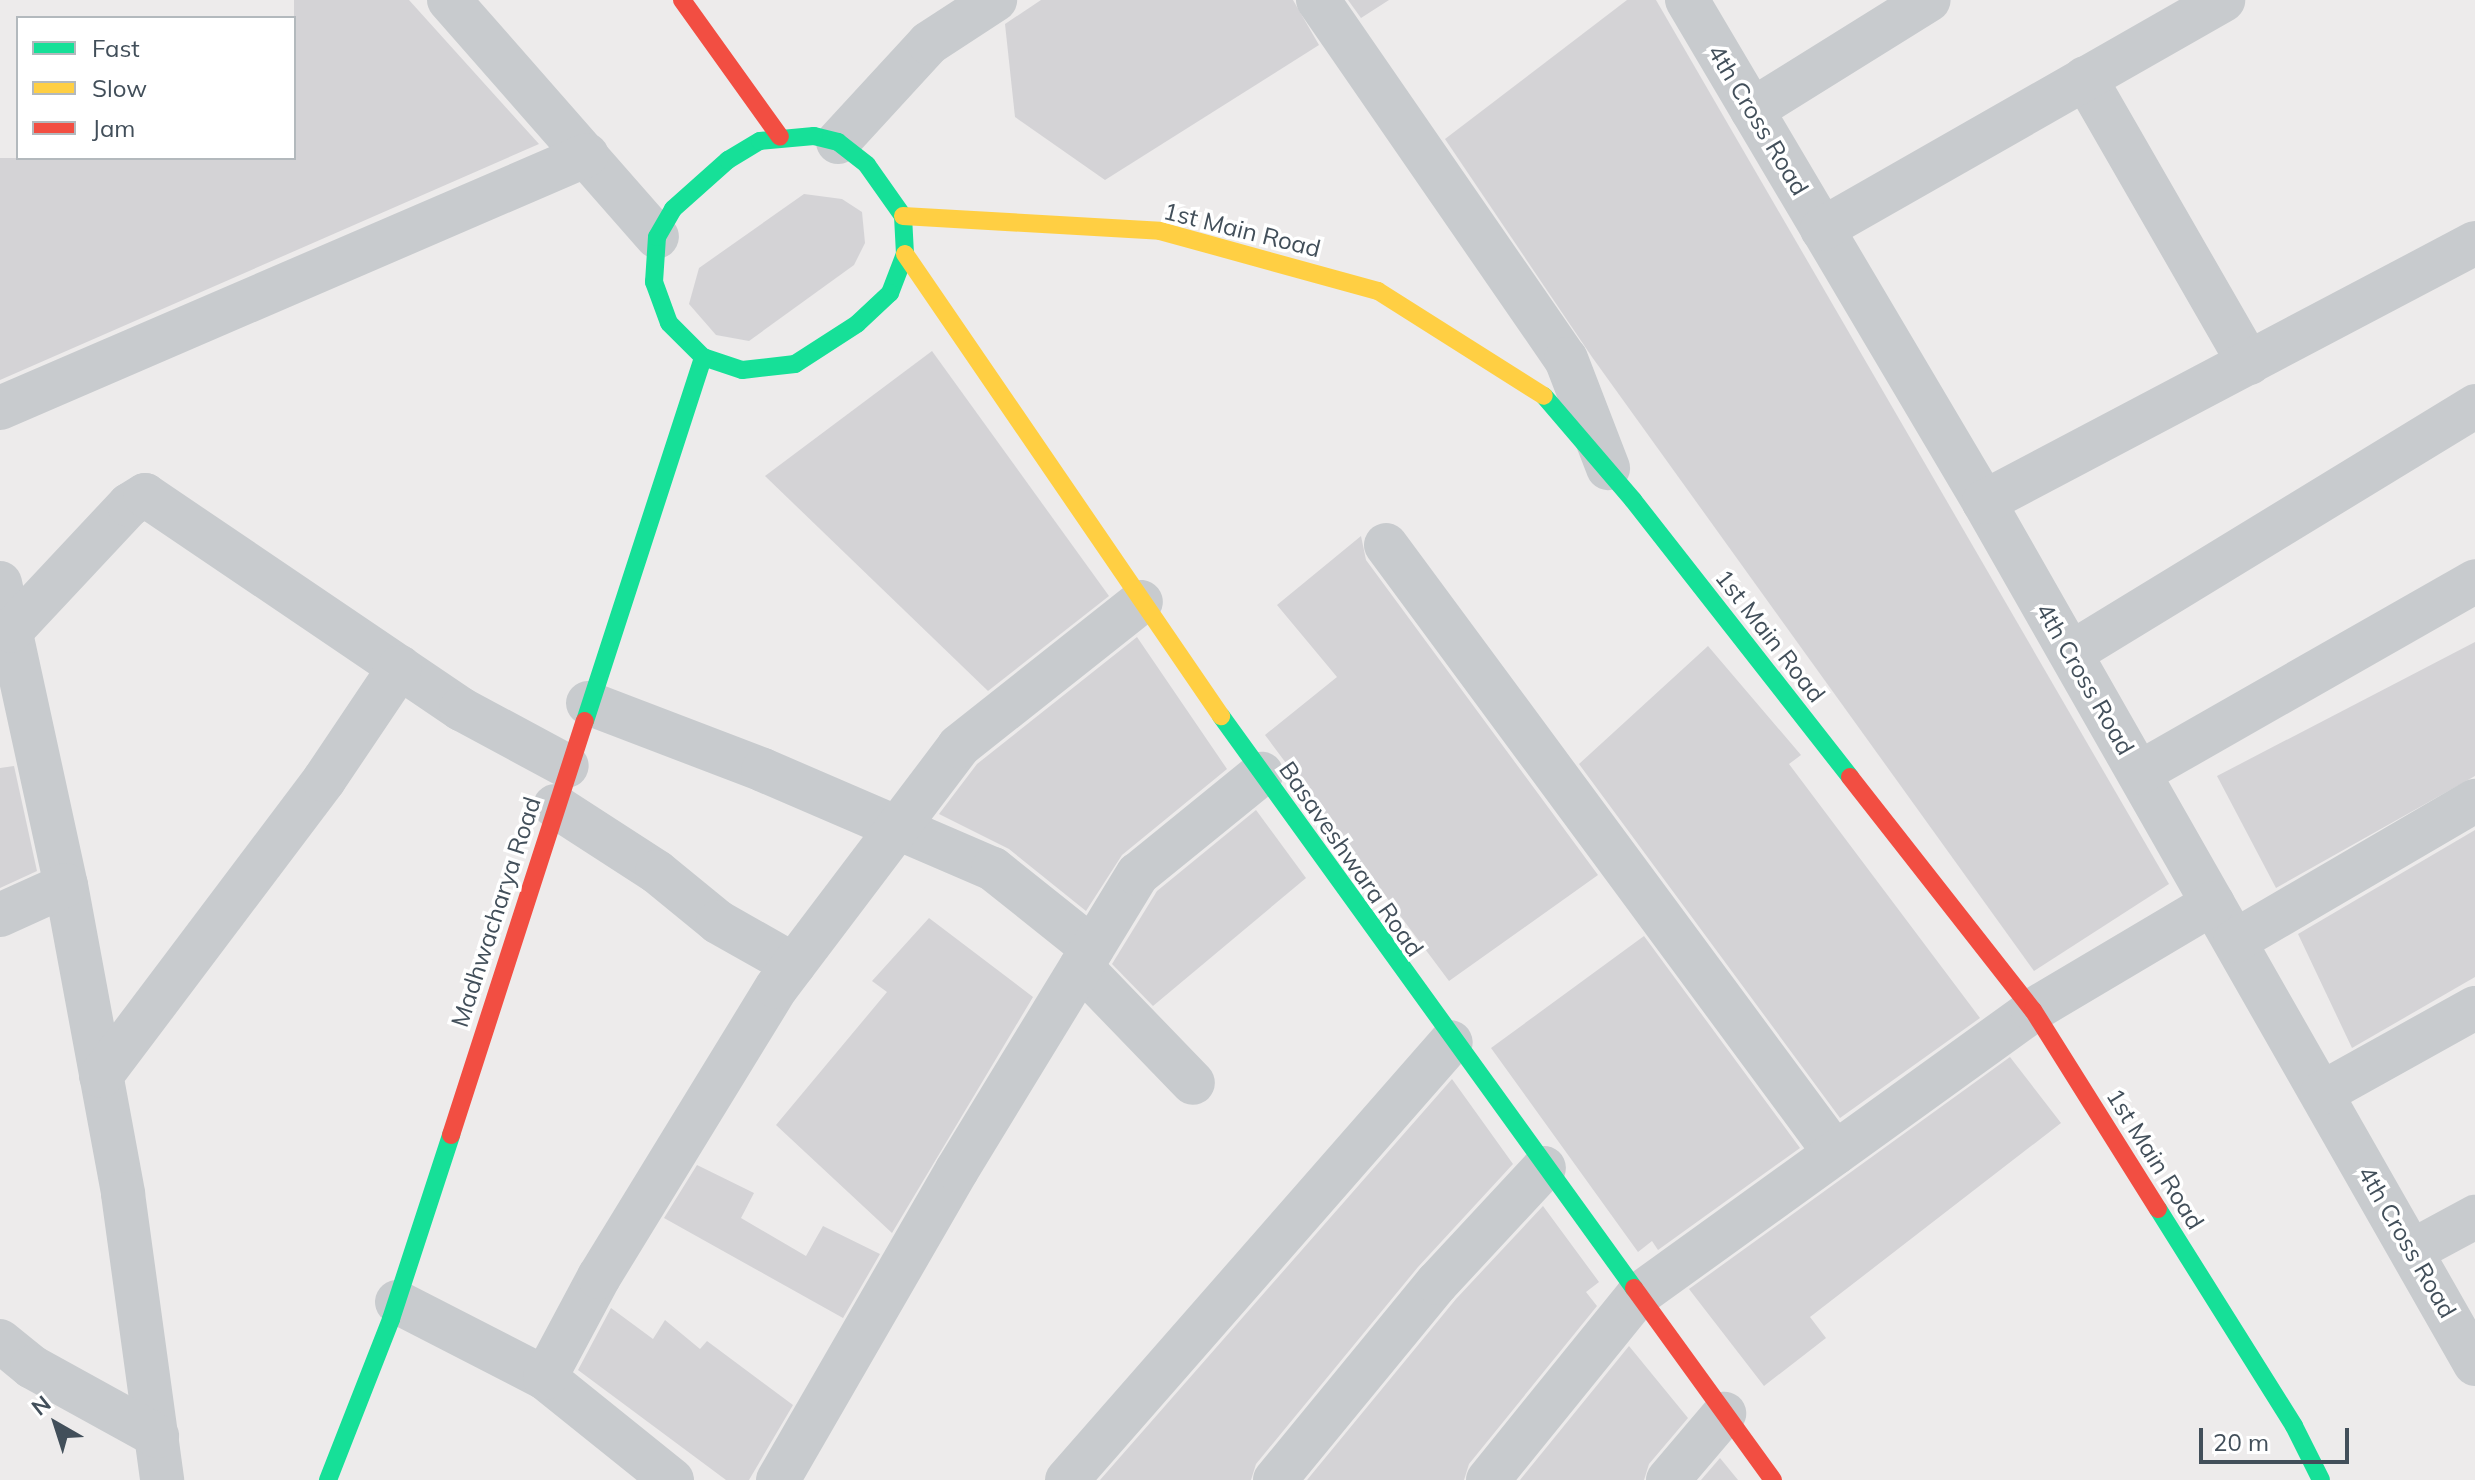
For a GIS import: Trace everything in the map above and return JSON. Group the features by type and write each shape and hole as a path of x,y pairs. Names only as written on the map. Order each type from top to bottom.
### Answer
{"street":[{"path":"449,0 657,237"},
{"path":"682,0 780,137"},
{"path":"838,142 929,43 995,0"},
{"path":"1318,0 1566,359 1609,471"},
{"name":"4th Cross Road","path":"1687,0 1984,502 2475,1364"},
{"path":"1752,110 1929,0"},
{"path":"1822,229 2223,0"},
{"path":"2085,78 2249,363"},
{"path":"780,137 838,142 867,165 903,216 905,254 890,293 857,324 795,364 742,370 703,357 669,323 654,282 657,237 673,209 728,160 760,141 780,137"},
{"path":"0,408 587,155"},
{"name":"1st Main Road","path":"903,216 1160,231 1378,291 1544,396 1609,471 2033,1010 2294,1426 2321,1480"},
{"path":"1984,502 2475,243"},
{"name":"Basaveshwara Road","path":"905,254 1261,774 1451,1042 1773,1480"},
{"name":"Madhwacharya Road","path":"328,1480 397,1302 561,786 703,357"},
{"path":"2071,653 2475,406"},
{"path":"11,631 129,505 145,495 461,709 561,786 718,922 794,965"},
{"path":"1386,545 1835,1153"},
{"path":"2139,773 2475,581"},
{"path":"0,583 66,885 101,1076 162,1480"},
{"path":"545,1378 599,1277 794,965 959,746 1141,602"},
{"path":"101,1076 324,780 400,667"},
{"path":"588,703 900,827 993,869 1087,958 1193,1083"},
{"path":"778,1480 1138,874 1261,774"},
{"path":"2235,941 2475,801"},
{"path":"0,915 66,885"},
{"path":"1488,1480 1637,1296 2033,1010 2213,903"},
{"path":"2322,1093 2475,1008"},
{"path":"1067,1480 1451,1042"},
{"path":"1275,1480 1437,1283 1544,1168"},
{"path":"2412,1251 2475,1217"},
{"path":"397,1302 545,1378 672,1480"},
{"path":"0,1341 32,1367 157,1436"},
{"path":"1668,1480 1724,1414"}],"building":[{"path":"294,0 409,0 539,144 0,380 0,158 296,160"},
{"path":"1041,0 1293,0 1319,45 1105,180 1015,117 1005,24"},
{"path":"1348,0 1389,0 1361,18"},
{"path":"1627,0 1656,0 2169,884 2034,971 1592,357 1445,139"},
{"path":"804,194 842,199 862,212 865,243 854,265 749,341 716,335 689,304 699,268"},
{"path":"932,351 1109,596 988,691 765,476"},
{"path":"1361,536 1366,560 1598,875 1449,981 1265,735 1337,677 1277,605"},
{"path":"1137,637 1227,769 1122,855 1086,911 1009,849 939,814 977,764"},
{"path":"2475,642 2475,776 2276,888 2217,776"},
{"path":"1708,646 1801,755 1789,764 1980,1018 1840,1118 1579,764"},
{"path":"14,766 37,871 0,888 0,768"},
{"path":"1256,810 1306,878 1153,1006 1112,964 1157,891"},
{"path":"2475,830 2475,977 2352,1048 2298,934"},
{"path":"929,918 1033,997 892,1233 776,1125 887,992 872,981"},
{"path":"1644,936 1800,1148 1658,1250 1652,1241 1638,1252 1491,1048"},
{"path":"2010,1057 2061,1123 1810,1317 1826,1338 1764,1386 1689,1289"},
{"path":"1452,1079 1513,1164 1418,1267 1256,1464 1251,1480 1100,1480"},
{"path":"697,1165 754,1193 741,1218 806,1256 823,1226 880,1254 843,1318 664,1218"},
{"path":"1543,1206 1599,1282 1586,1292 1597,1306 1469,1464 1464,1480 1307,1480 1456,1299"},
{"path":"611,1308 653,1339 665,1320 700,1349 707,1341 793,1405 749,1480 726,1480 578,1370"},
{"path":"1629,1346 1688,1418 1649,1464 1644,1480 1520,1480"},
{"path":"1720,1458 1738,1480 1701,1480"}],"traffic: fast":[{"path":"814,136 838,142 867,165 903,216 905,254 890,293 857,324 795,364 742,370 703,357 669,323 654,282 657,237 673,209 728,160 760,141 814,136"},
{"path":"585,721 703,357"},
{"path":"1544,396 1633,500 1850,777"},
{"path":"1221,716 1634,1288"},
{"path":"328,1480 391,1319 451,1135"},
{"path":"2158,1209 2294,1426 2321,1480"}],"traffic: slow":[{"path":"903,216 1160,231 1378,291 1544,396"},
{"path":"905,254 1221,716"}],"traffic: jam":[{"path":"682,0 780,137"},
{"path":"451,1135 585,721"},
{"path":"1850,777 2033,1010 2158,1209"},
{"path":"1634,1288 1773,1480"}]}
